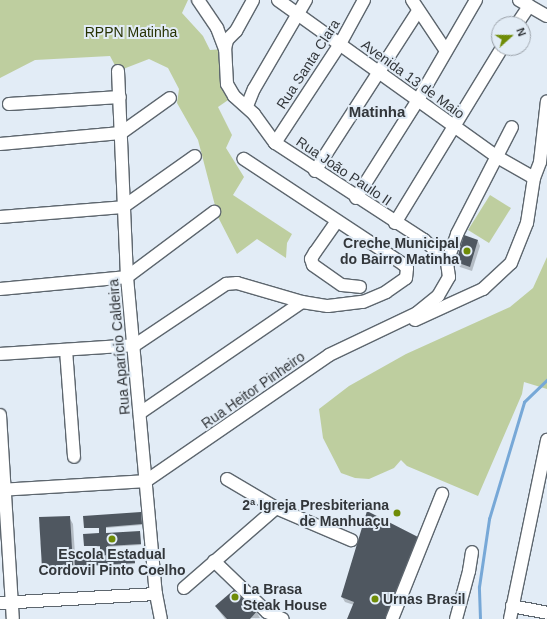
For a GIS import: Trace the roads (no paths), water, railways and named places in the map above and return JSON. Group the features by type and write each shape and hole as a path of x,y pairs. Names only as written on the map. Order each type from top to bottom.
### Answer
{"street":[{"name":"Rua João Paulo II","path":"198,0 217,28 225,49 227,84 234,96 247,106 275,143 356,198 424,240 447,262"},
{"path":"225,49 227,40 236,31 253,0"},
{"name":"Avenida 13 de Maio","path":"278,0 499,158 534,178"},
{"path":"247,106 254,89 306,0"},
{"name":"Rua Santa Clara","path":"275,143 340,44 364,0"},
{"path":"412,0 446,51"},
{"path":"356,198 418,100 476,0"},
{"path":"520,16 524,3 547,16"},
{"path":"315,171 418,11"},
{"path":"395,223 497,56"},
{"name":"Rua Aparício Caldeira","path":"118,71 127,277 156,594 161,619"},
{"path":"9,104 120,97"},
{"path":"0,144 121,133 170,98"},
{"path":"382,331 403,325 445,308 483,289 502,274 511,263 522,239 534,178 543,163 547,101"},
{"path":"382,331 418,313 438,296 449,277 447,262 457,234 499,158 512,128"},
{"path":"0,218 123,207 195,156"},
{"path":"0,354 134,345 226,284 237,283 302,302 328,306 363,302 400,283 408,273 403,264 244,159"},
{"path":"0,289 127,277 214,212"},
{"path":"337,221 311,259 313,266 342,285 360,287"},
{"path":"140,413 302,302"},
{"name":"Rua Heitor Pinheiro","path":"146,481 329,355 382,331"},
{"path":"66,350 74,457"},
{"path":"0,415 6,603 13,619"},
{"path":"510,619 547,440"},
{"path":"227,479 276,508 351,540"},
{"path":"2,490 146,481"},
{"path":"392,619 442,494"},
{"path":"184,588 276,508"},
{"path":"456,619 469,571 472,552"},
{"path":"214,561 264,615 283,619"},
{"path":"6,603 156,594"},
{"path":"512,606 547,613"}],"waterway":[{"path":"480,619 479,587 489,519 524,402 547,380"}],"place":[{"name":"Creche Municipal do Bairro Matinha","path":"467,251"},
{"name":"2ª Igreja Presbiteriana de Manhuaçu","path":"397,513"},
{"name":"Escola Estadual Cordovil Pinto Coelho","path":"112,539"},
{"name":"La Brasa Steak House","path":"235,597"},
{"name":"Urnas Brasil","path":"375,599"}],"district":[{"name":"Matinha","path":"377,112"}],"park label":[{"name":"RPPN Matinha","path":"131,32"}]}
